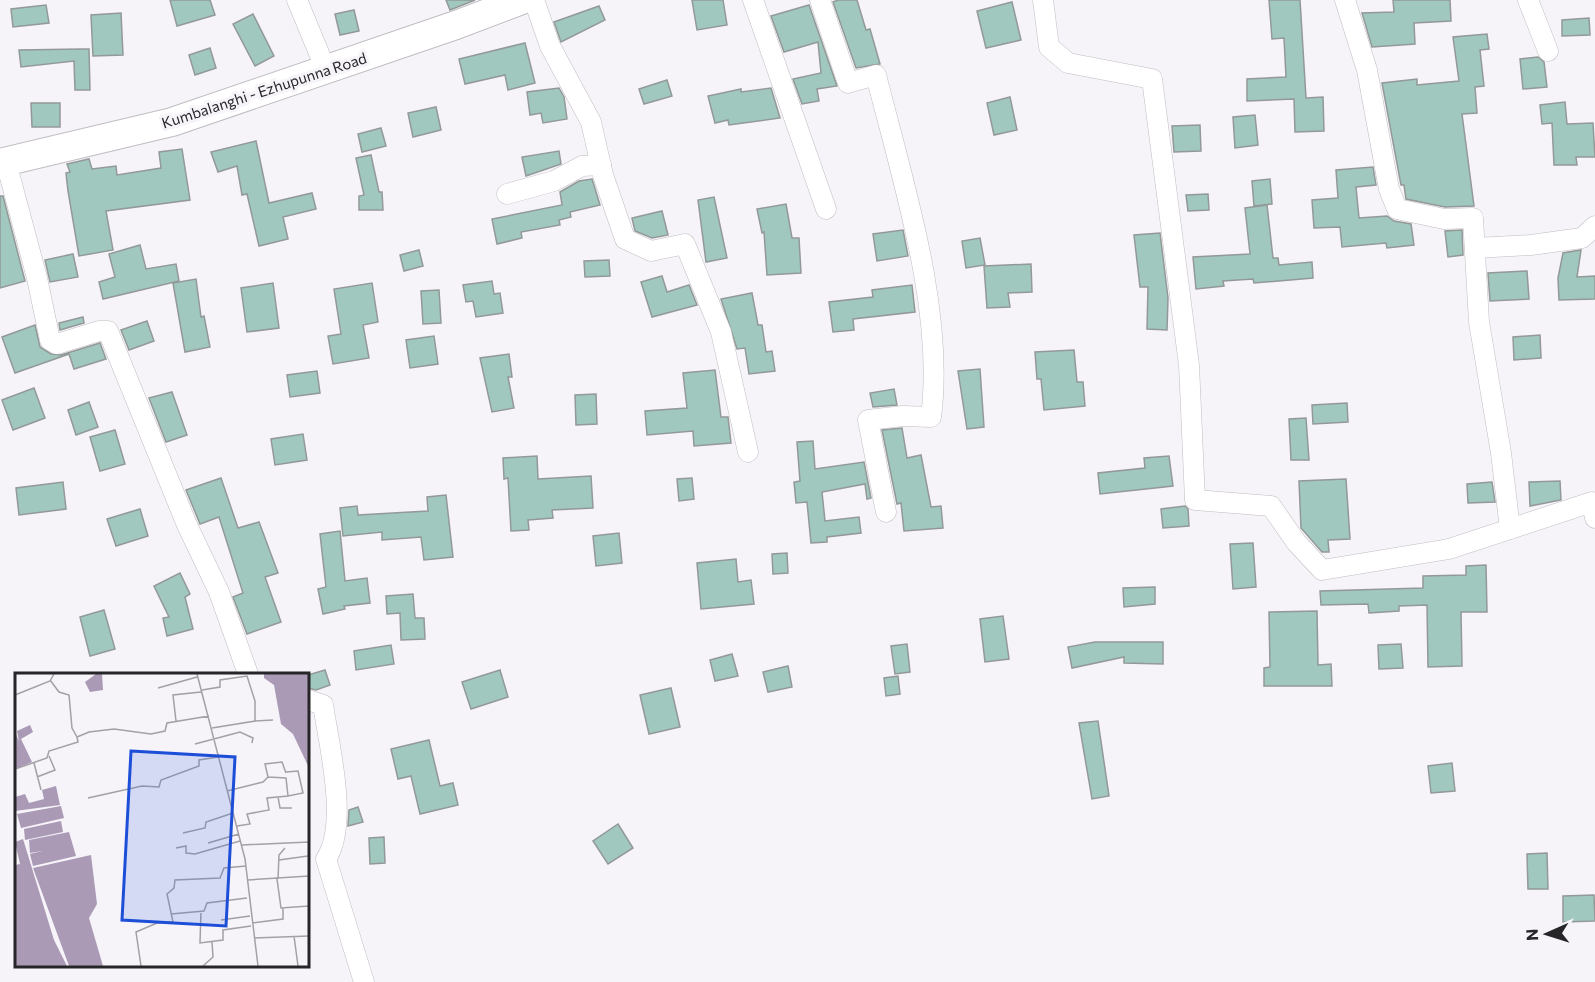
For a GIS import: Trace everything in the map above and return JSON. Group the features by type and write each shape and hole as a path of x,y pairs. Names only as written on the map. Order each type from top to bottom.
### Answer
{"main road":[{"name":"Kumbalanghi - Ezhupunna Road","path":"3,163 172,122 522,0"}],"street":[{"path":"297,0 326,70"},
{"path":"534,0 550,46 591,122 601,165 625,239 651,251 685,244 721,332 748,452"},
{"path":"753,0 826,209"},
{"path":"820,0 848,83 876,75 912,220 933,328 935,387 931,417 903,416 868,420 886,512"},
{"path":"1043,0 1049,47 1068,63 1152,79 1189,365 1195,500 1271,506 1296,542 1322,570 1449,549 1592,502 1595,518"},
{"path":"1345,0 1366,70 1389,189 1397,209 1444,219 1473,218 1479,322 1501,453 1510,529"},
{"path":"1528,0 1548,51"},
{"path":"3,163 38,278 50,340 57,344 99,331 108,331 182,514 219,592 247,673"},
{"path":"507,194 554,181 582,166 601,165"},
{"path":"1475,248 1531,245 1582,238 1595,226"},
{"path":"309,700 323,705 336,788 334,847 326,859 364,982"}],"building":[{"path":"170,0 210,0 215,15 177,26"},
{"path":"446,0 475,0 450,10"},
{"path":"692,0 723,0 727,25 697,30"},
{"path":"857,0 866,30 870,29 880,64 856,68 833,2"},
{"path":"1269,0 1300,0 1306,98 1323,97 1324,131 1295,132 1294,99 1247,101 1247,79 1286,77 1284,38 1272,39"},
{"path":"1393,0 1450,0 1451,21 1414,23 1415,44 1372,47 1362,13 1394,12"},
{"path":"1012,2 1021,40 986,48 977,11"},
{"path":"46,5 49,23 13,27 11,9"},
{"path":"809,5 837,86 817,89 819,101 802,104 793,79 821,73 818,42 784,52 771,16"},
{"path":"599,6 605,20 561,42 554,22"},
{"path":"354,10 359,31 340,35 335,14"},
{"path":"121,13 123,55 93,56 91,15"},
{"path":"253,14 274,56 255,66 233,24"},
{"path":"1589,18 1590,35 1562,36 1562,20"},
{"path":"1487,34 1489,49 1480,50 1484,86 1475,87 1477,113 1462,114 1474,206 1445,207 1406,199 1404,185 1401,185 1382,83 1417,79 1417,85 1459,81 1453,37"},
{"path":"525,43 535,83 508,90 505,75 465,84 459,59"},
{"path":"210,48 216,68 195,75 189,55"},
{"path":"89,49 90,90 75,90 74,61 21,67 19,50"},
{"path":"1538,57 1544,62 1547,87 1523,89 1520,59"},
{"path":"667,80 672,96 644,104 639,89"},
{"path":"559,88 564,97 567,119 543,123 541,113 530,115 527,92"},
{"path":"771,88 780,118 729,125 728,120 715,123 708,96 741,89 741,92"},
{"path":"1010,97 1017,130 994,135 987,103"},
{"path":"1565,102 1567,124 1593,123 1595,157 1576,157 1577,165 1554,165 1552,123 1542,124 1540,105"},
{"path":"31,103 60,103 60,127 32,127"},
{"path":"436,107 441,130 413,137 408,113"},
{"path":"1255,115 1258,145 1235,148 1233,117"},
{"path":"1200,125 1201,151 1174,152 1172,126"},
{"path":"381,128 386,146 362,152 358,134"},
{"path":"256,141 269,203 312,193 316,209 283,217 288,239 259,246 247,194 242,195 237,166 218,172 211,152"},
{"path":"182,149 190,200 106,211 113,250 79,256 68,191 66,173 70,172 67,164 89,159 92,169 116,166 117,175 161,168 159,152"},
{"path":"559,151 561,164 526,176 522,157"},
{"path":"371,155 379,192 382,192 383,210 359,210 359,196 364,195 356,158"},
{"path":"1373,167 1376,185 1356,187 1359,218 1387,216 1394,221 1411,224 1414,245 1387,248 1386,243 1342,247 1340,227 1314,228 1312,200 1338,198 1336,170"},
{"path":"592,179 600,205 570,212 571,217 559,220 560,225 521,232 522,238 497,244 492,219 562,205 560,192 579,181"},
{"path":"1270,179 1272,204 1254,206 1252,181"},
{"path":"1208,194 1209,210 1188,211 1186,195"},
{"path":"0,196 3,196 25,281 0,288"},
{"path":"714,197 727,258 706,262 698,200"},
{"path":"786,204 792,238 799,238 801,273 767,275 764,232 762,233 757,209"},
{"path":"1267,205 1273,258 1278,258 1279,265 1312,262 1313,278 1254,283 1253,279 1223,281 1224,286 1196,289 1193,257 1250,254 1245,208"},
{"path":"662,211 668,235 652,238 635,231 632,218"},
{"path":"903,230 908,256 877,261 873,234"},
{"path":"1462,230 1463,255 1448,257 1445,231"},
{"path":"1160,233 1168,298 1167,330 1147,329 1148,287 1140,287 1134,235"},
{"path":"980,238 985,265 966,268 962,241"},
{"path":"140,245 146,269 176,264 179,281 103,299 99,282 115,277 109,254"},
{"path":"419,250 423,266 404,271 400,255"},
{"path":"1581,250 1577,277 1595,276 1595,299 1559,300 1558,278 1563,253"},
{"path":"73,254 78,277 50,282 45,260"},
{"path":"609,260 610,276 585,277 584,261"},
{"path":"1031,264 1032,292 1008,293 1010,307 987,308 984,266"},
{"path":"1527,271 1529,299 1490,301 1488,273"},
{"path":"662,276 667,292 689,285 697,305 652,317 641,282"},
{"path":"196,279 201,317 204,316 210,347 185,352 173,283"},
{"path":"492,281 494,294 500,293 503,313 476,317 473,301 466,302 463,285"},
{"path":"273,283 279,328 247,332 241,288"},
{"path":"372,283 378,322 363,325 369,358 333,364 328,336 341,334 334,289"},
{"path":"912,285 915,312 853,319 854,330 833,332 829,302 873,297 872,290"},
{"path":"439,290 441,323 423,324 421,291"},
{"path":"752,293 758,325 762,325 766,352 772,351 775,371 749,374 745,348 737,349 721,299"},
{"path":"83,317 84,323 60,330 59,323"},
{"path":"147,321 154,341 129,350 121,330"},
{"path":"35,325 40,347 51,354 61,355 100,343 106,359 74,369 69,354 15,373 2,337"},
{"path":"1540,335 1541,358 1514,360 1513,337"},
{"path":"434,336 438,364 410,368 406,340"},
{"path":"1074,350 1077,382 1083,382 1085,406 1044,410 1041,379 1037,379 1035,352"},
{"path":"509,354 512,377 508,377 514,408 492,412 480,358"},
{"path":"980,369 984,427 967,429 958,371"},
{"path":"715,370 721,417 728,417 731,443 694,446 693,431 647,435 645,411 687,408 683,373"},
{"path":"317,371 320,393 290,397 287,375"},
{"path":"34,388 45,418 13,430 2,400"},
{"path":"894,389 897,405 873,407 870,393"},
{"path":"172,392 187,435 166,442 149,398"},
{"path":"596,394 597,424 576,425 575,395"},
{"path":"89,402 98,427 76,435 68,410"},
{"path":"1347,403 1348,422 1313,424 1312,405"},
{"path":"1306,418 1309,460 1291,460 1289,419"},
{"path":"902,428 907,458 921,455 931,507 941,506 943,528 904,531 901,503 897,504 882,430"},
{"path":"115,430 125,464 100,471 90,437"},
{"path":"303,434 307,460 275,465 271,439"},
{"path":"813,441 815,469 864,462 871,498 867,499 865,484 822,492 825,521 859,517 861,533 827,537 827,542 811,543 807,502 796,503 794,482 800,481 797,442"},
{"path":"537,456 538,479 591,476 593,508 552,510 553,518 528,520 529,530 511,531 508,478 504,479 503,458"},
{"path":"1169,456 1173,486 1100,494 1098,473 1145,468 1144,458"},
{"path":"221,478 238,528 259,522 278,573 265,577 281,622 247,634 233,597 243,593 219,517 200,524 186,490"},
{"path":"692,478 694,499 679,501 677,479"},
{"path":"1346,479 1350,539 1328,540 1329,552 1322,552 1301,528 1299,481"},
{"path":"1560,481 1561,500 1530,506 1529,482"},
{"path":"63,482 66,509 19,515 16,488"},
{"path":"1492,482 1495,502 1468,503 1467,484"},
{"path":"446,495 453,557 424,560 421,537 382,540 382,532 343,536 340,508 357,506 358,515 428,511 427,497"},
{"path":"1185,506 1188,509 1189,526 1163,528 1161,509"},
{"path":"140,509 148,536 116,546 107,519"},
{"path":"340,531 345,581 367,578 370,603 344,606 345,609 323,614 318,589 326,587 320,534"},
{"path":"619,533 622,563 596,566 593,536"},
{"path":"1253,543 1256,587 1233,589 1230,544"},
{"path":"787,553 788,573 773,574 772,554"},
{"path":"736,559 738,582 751,580 754,604 701,609 697,563"},
{"path":"1486,565 1487,612 1461,612 1462,666 1428,667 1427,605 1399,606 1399,611 1369,613 1368,604 1321,605 1320,591 1423,588 1423,576 1466,575 1466,566"},
{"path":"180,573 190,594 185,597 193,629 167,636 163,618 169,617 154,586"},
{"path":"1155,587 1155,604 1124,607 1123,588"},
{"path":"413,594 415,618 424,618 425,639 401,640 400,613 387,614 386,596"},
{"path":"104,610 115,649 90,656 80,617"},
{"path":"1317,611 1318,665 1331,664 1332,686 1264,686 1264,668 1270,667 1269,612"},
{"path":"1003,616 1009,659 985,662 980,619"},
{"path":"1095,642 1163,642 1163,664 1124,663 1124,657 1072,668 1068,647"},
{"path":"907,644 910,672 895,674 891,646"},
{"path":"1401,644 1403,668 1379,669 1378,645"},
{"path":"391,645 394,664 356,670 354,651"},
{"path":"732,654 738,676 715,681 710,660"},
{"path":"788,666 792,687 768,692 763,672"},
{"path":"325,670 330,685 316,690 309,688 309,675"},
{"path":"500,670 508,697 471,709 462,682"},
{"path":"898,676 900,694 886,696 884,678"},
{"path":"671,688 680,727 649,734 640,695"},
{"path":"1098,721 1109,796 1092,799 1079,723"},
{"path":"429,740 440,786 453,783 458,805 420,814 411,776 398,779 391,749"},
{"path":"1452,763 1455,791 1431,793 1428,766"},
{"path":"358,807 363,822 348,826 349,810"},
{"path":"618,824 633,848 608,864 593,841"},
{"path":"384,837 385,863 370,864 369,838"},
{"path":"1547,853 1548,889 1528,889 1527,854"},
{"path":"1594,895 1595,921 1563,922 1563,896"}]}
